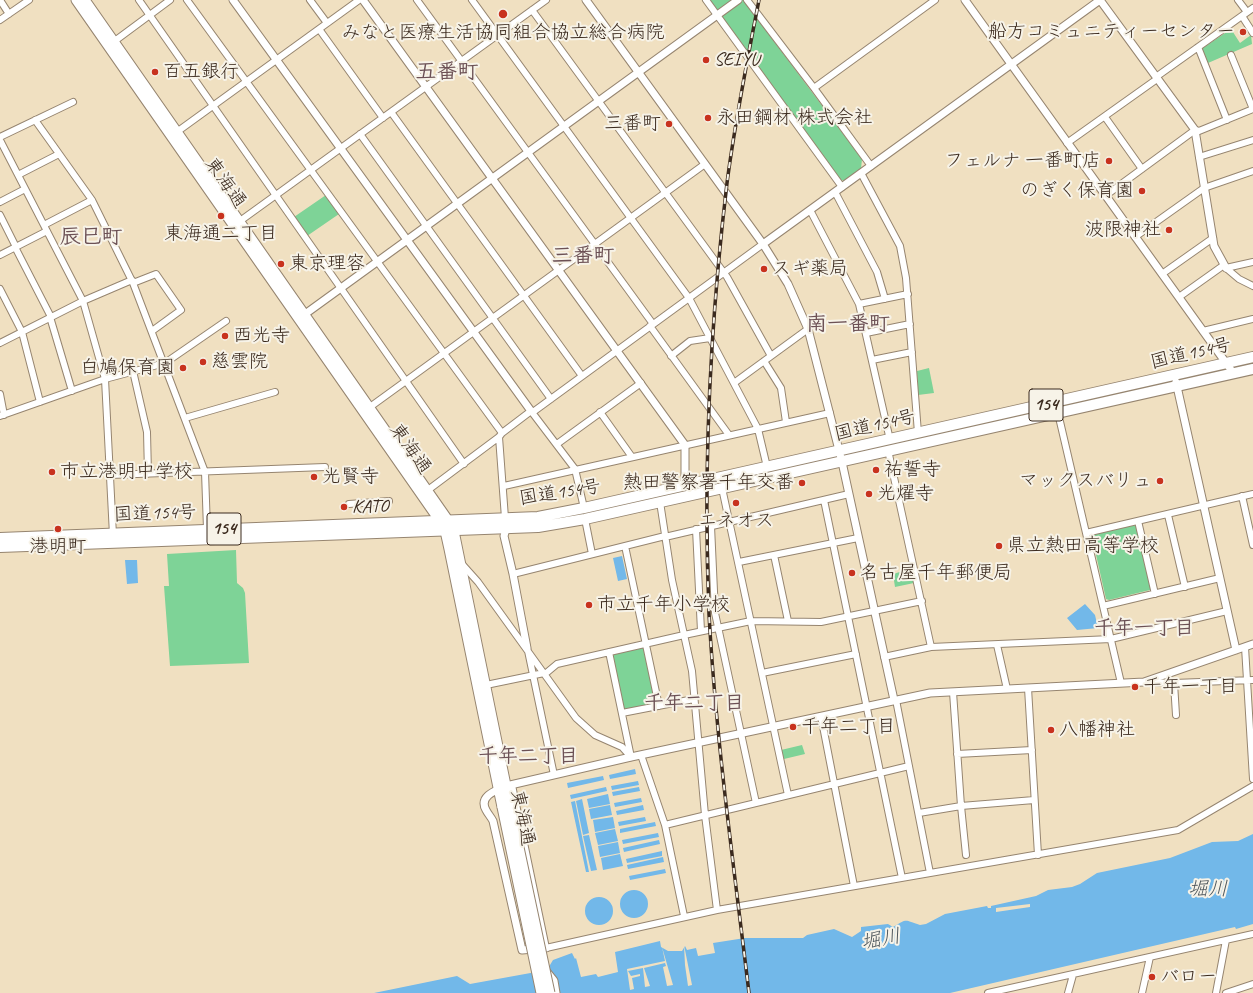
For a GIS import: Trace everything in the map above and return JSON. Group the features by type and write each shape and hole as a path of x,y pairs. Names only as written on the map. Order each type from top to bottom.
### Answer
{"highway":[{"name":"国道154号","path":"0,538 113,538 450,531 538,527 584,519 842,462 918,433 1253,357"},
{"name":"国道154号","path":"0,547 207,530 538,517 685,486 839,451 889,445 1058,413 1253,369"}],"main road":[{"name":"東海通","path":"76,0 112,44"},
{"name":"東海通","path":"85,0 112,44 444,520"},
{"name":"東海通","path":"175,134 240,221 302,316 370,407 428,490 450,531 460,561 486,684 506,787 506,806 541,971 550,993"},
{"name":"東海通","path":"450,531 506,787"},
{"name":"東海通","path":"541,971 541,993"},
{"path":"537,993 541,971 553,981 555,993"}],"street":[{"path":"0,0 10,14"},
{"path":"0,20 29,0"},
{"path":"139,0 464,464"},
{"path":"112,44 170,0"},
{"path":"187,0 501,435 505,518"},
{"path":"232,0 575,469 584,508"},
{"path":"310,0 327,23"},
{"path":"175,134 359,0"},
{"path":"363,0 686,445 685,486"},
{"path":"417,0 595,244 652,325 671,356 729,436"},
{"path":"472,0 689,298 758,429 767,467"},
{"path":"240,221 546,0"},
{"path":"586,0 763,244 788,284 808,329 842,462 884,657 895,700 930,873"},
{"path":"706,0 842,187"},
{"path":"302,316 738,0"},
{"path":"747,0 871,166"},
{"path":"814,88 935,0"},
{"path":"965,0 1012,64 1067,144 1234,374"},
{"path":"428,490 617,350 1100,0 1194,130 1213,238 1218,254 1225,266 1239,279 1253,286"},
{"path":"1238,0 1253,33"},
{"path":"1067,144 1253,8"},
{"path":"532,10 724,272 771,356"},
{"path":"319,29 382,118"},
{"path":"1198,47 1227,120"},
{"path":"1105,196 1194,130 1199,131 1253,109 1231,55"},
{"path":"0,137 73,102"},
{"path":"392,112 582,376"},
{"path":"1105,116 1142,169"},
{"path":"35,120 92,200 133,282 165,363 205,472 207,530"},
{"path":"360,134 551,399"},
{"path":"0,140 83,301 105,379 113,538"},
{"path":"1199,157 1253,140"},
{"path":"18,175 59,154"},
{"path":"370,407 705,164"},
{"path":"1135,238 1204,188 1253,171"},
{"path":"862,173 900,246 908,294 918,433"},
{"path":"0,202 25,189"},
{"path":"835,192 877,272 885,299"},
{"path":"44,225 92,200"},
{"path":"810,210 859,304 872,360 931,647"},
{"path":"0,215 51,317 72,391"},
{"path":"0,255 47,231"},
{"path":"1162,274 1213,238"},
{"path":"1179,297 1225,266 1253,262"},
{"path":"0,343 83,301 156,274 181,310 152,331"},
{"path":"0,288 22,332 40,402"},
{"path":"859,304 908,294"},
{"path":"1203,331 1253,319"},
{"path":"0,394 2,415 105,379 165,363 226,321"},
{"path":"866,333 910,324"},
{"path":"734,383 808,329"},
{"path":"671,356 690,341 710,338"},
{"path":"872,360 912,352"},
{"path":"764,361 781,388 786,422"},
{"path":"133,372 147,432 148,474"},
{"path":"1174,376 1236,650"},
{"path":"557,444 641,383"},
{"path":"185,418 275,392"},
{"path":"600,412 632,457"},
{"path":"504,486 830,413"},
{"path":"1058,413 1121,683"},
{"path":"110,475 325,467"},
{"path":"722,488 788,795"},
{"path":"514,574 665,536 849,494"},
{"path":"1086,533 1253,494"},
{"path":"1242,496 1253,545"},
{"path":"824,500 902,878"},
{"path":"349,504 389,501"},
{"path":"660,502 665,536 692,671 705,815 717,910"},
{"path":"1168,514 1185,587"},
{"path":"584,519 592,554"},
{"path":"1138,521 1155,594"},
{"path":"711,526 717,628 756,803"},
{"path":"506,528 504,536 514,574 527,648 554,775"},
{"path":"696,530 701,631"},
{"path":"739,562 858,538"},
{"path":"626,546 659,706"},
{"path":"774,555 788,621"},
{"path":"460,561 478,582 527,648 568,708 585,727 595,735 622,747 631,756"},
{"path":"1104,606 1220,578"},
{"path":"486,684 544,673 557,664 684,634 751,621 821,622 922,601"},
{"path":"884,657 931,647 1111,639 1227,612"},
{"path":"1144,682 1253,644"},
{"path":"997,645 1007,689"},
{"path":"1245,647 1250,680 1253,779"},
{"path":"609,652 631,756"},
{"path":"762,673 856,654"},
{"path":"1250,680 1174,683 1144,682 930,693 631,756 506,787 485,799 484,808 493,821 522,950 546,948 684,916 1178,830 1253,786"},
{"path":"1174,683 1176,715"},
{"path":"1028,688 1038,855"},
{"path":"953,692 966,855"},
{"path":"622,714 694,699"},
{"path":"820,716 854,886"},
{"path":"957,754 1032,750"},
{"path":"641,755 665,825 684,916"},
{"path":"665,825 909,766"},
{"path":"506,787 546,948"},
{"path":"918,813 961,806 1034,800"},
{"path":"988,993 1253,934"},
{"path":"1216,993 1226,940"},
{"path":"1142,993 1150,957"},
{"path":"1068,993 1073,974"},
{"path":"1226,993 1253,984"}],"green space":[{"path":"710,0 743,0 862,159 861,169 844,181 839,179"},
{"path":"1231,29 1240,43 1251,35 1252,44 1208,63 1205,62 1201,51 1203,48"},
{"path":"326,195 339,214 307,236 294,217"},
{"path":"929,368 934,393 918,395 917,371"},
{"path":"1135,525 1137,527 1151,588 1150,590 1109,600 1106,599 1092,537 1094,534"},
{"path":"236,550 237,583 243,588 245,593 249,663 170,666 164,586 169,586 167,554"},
{"path":"910,569 914,583 895,587 893,574"},
{"path":"643,648 645,649 656,701 654,704 626,710 624,708 613,657 614,654"},
{"path":"802,745 805,754 784,759 781,750"}],"water":[{"path":"622,556 627,579 618,581 613,558"},
{"path":"125,560 137,560 138,583 127,584"},
{"path":"1085,604 1095,615 1098,628 1077,630 1067,618"},
{"path":"635,769 636,774 610,779 609,775"},
{"path":"603,776 604,780 568,788 567,783"},
{"path":"638,781 639,785 612,790 611,786"},
{"path":"606,787 607,791 571,799 570,795"},
{"path":"639,787 640,791 613,796 612,792"},
{"path":"608,794 610,804 589,808 587,799"},
{"path":"641,798 642,802 615,807 614,803"},
{"path":"582,799 589,833 583,835 576,801"},
{"path":"575,801 589,872 586,872 571,802"},
{"path":"610,805 612,815 591,819 589,809"},
{"path":"643,805 644,810 617,815 616,811"},
{"path":"613,817 615,828 595,832 593,820"},
{"path":"645,817 646,821 619,826 618,822"},
{"path":"655,822 656,826 620,833 620,829"},
{"path":"615,829 618,841 598,845 595,833"},
{"path":"658,833 659,837 623,844 622,840"},
{"name":"堀川","path":"1253,834 1253,924 950,993 374,993 457,976 470,984 547,970 553,960 572,953 575,959 576,958 581,977 596,974 598,977 618,972 615,952 660,941 661,947 668,951 682,951 685,946 687,950 696,948 698,956 715,953 713,943 745,938 803,938 807,935 834,929 852,937 861,931 861,927 888,924 893,927 904,921 920,925 926,924 945,914 987,906 988,908 991,908 991,906 1036,896 1048,890 1072,887 1080,884 1097,873 1170,858 1212,842 1238,841"},
{"path":"589,835 597,870 591,871 583,836"},
{"path":"659,840 660,844 624,852 623,848"},
{"path":"618,842 620,853 600,857 598,846"},
{"path":"662,851 662,856 627,863 626,859"},
{"path":"620,854 623,866 603,870 601,858"},
{"path":"663,857 664,862 628,869 627,865"},
{"path":"665,869 666,873 630,880 629,876"},
{"path":"634,890 644,894 648,904 644,914 634,918 624,914 620,904 624,894"},
{"path":"599,897 609,901 613,911 609,921 599,925 589,921 585,911 589,901"}],"pier":[{"path":"1030,904 1030,907 996,912 996,908"},
{"path":"684,945 692,985 688,986 685,965"},
{"path":"662,947 673,985 667,986 663,967 666,966 665,963 644,968 650,986 645,987 643,968 628,971 631,976 640,974 640,976 632,978 634,989 630,990 627,969 665,961"}],"railway":[{"path":"749,993 716,709 709,614 707,506 709,398 721,236 734,137 759,0"}],"place":[{"name":"みなと医療生活協同組合協立総合病院","path":"503,14"},
{"name":"船方コミュニティーセンター","path":"1243,32"},
{"name":"SEIYU","path":"706,60"},
{"name":"百五銀行","path":"155,72"},
{"name":"永田鋼材 株式会社","path":"708,118"},
{"name":"三番町","path":"669,124"},
{"name":"フェルナ 一番町店","path":"1109,161"},
{"name":"のぎく保育園","path":"1142,191"},
{"name":"東海通二丁目","path":"221,216"},
{"name":"波限神社","path":"1169,230"},
{"name":"東京理容","path":"281,264"},
{"name":"スギ薬局","path":"764,269"},
{"name":"西光寺","path":"225,336"},
{"name":"慈雲院","path":"203,362"},
{"name":"白鳩保育園","path":"183,368"},
{"name":"祐誓寺","path":"876,470"},
{"name":"市立港明中学校","path":"52,472"},
{"name":"光賢寺","path":"314,477"},
{"name":"マックスバリュ","path":"1160,481"},
{"name":"熱田警察署千年交番","path":"802,483"},
{"name":"光燿寺","path":"869,494"},
{"name":"エネオス","path":"736,503"},
{"name":"KATO","path":"344,507"},
{"name":"港明町","path":"58,529"},
{"name":"県立熱田高等学校","path":"999,546"},
{"name":"名古屋千年郵便局","path":"852,573"},
{"name":"市立千年小学校","path":"589,605"},
{"name":"千年一丁目","path":"1135,687"},
{"name":"千年二丁目","path":"793,727"},
{"name":"八幡神社","path":"1051,730"},
{"name":"バロー","path":"1152,977"}],"district":[{"name":"五番町","path":"447,72"},
{"name":"辰巳町","path":"91,237"},
{"name":"三番町","path":"583,256"},
{"name":"南一番町","path":"848,324"},
{"name":"千年一丁目","path":"1144,629"},
{"name":"千年二丁目","path":"694,704"},
{"name":"千年二丁目","path":"528,757"}]}
